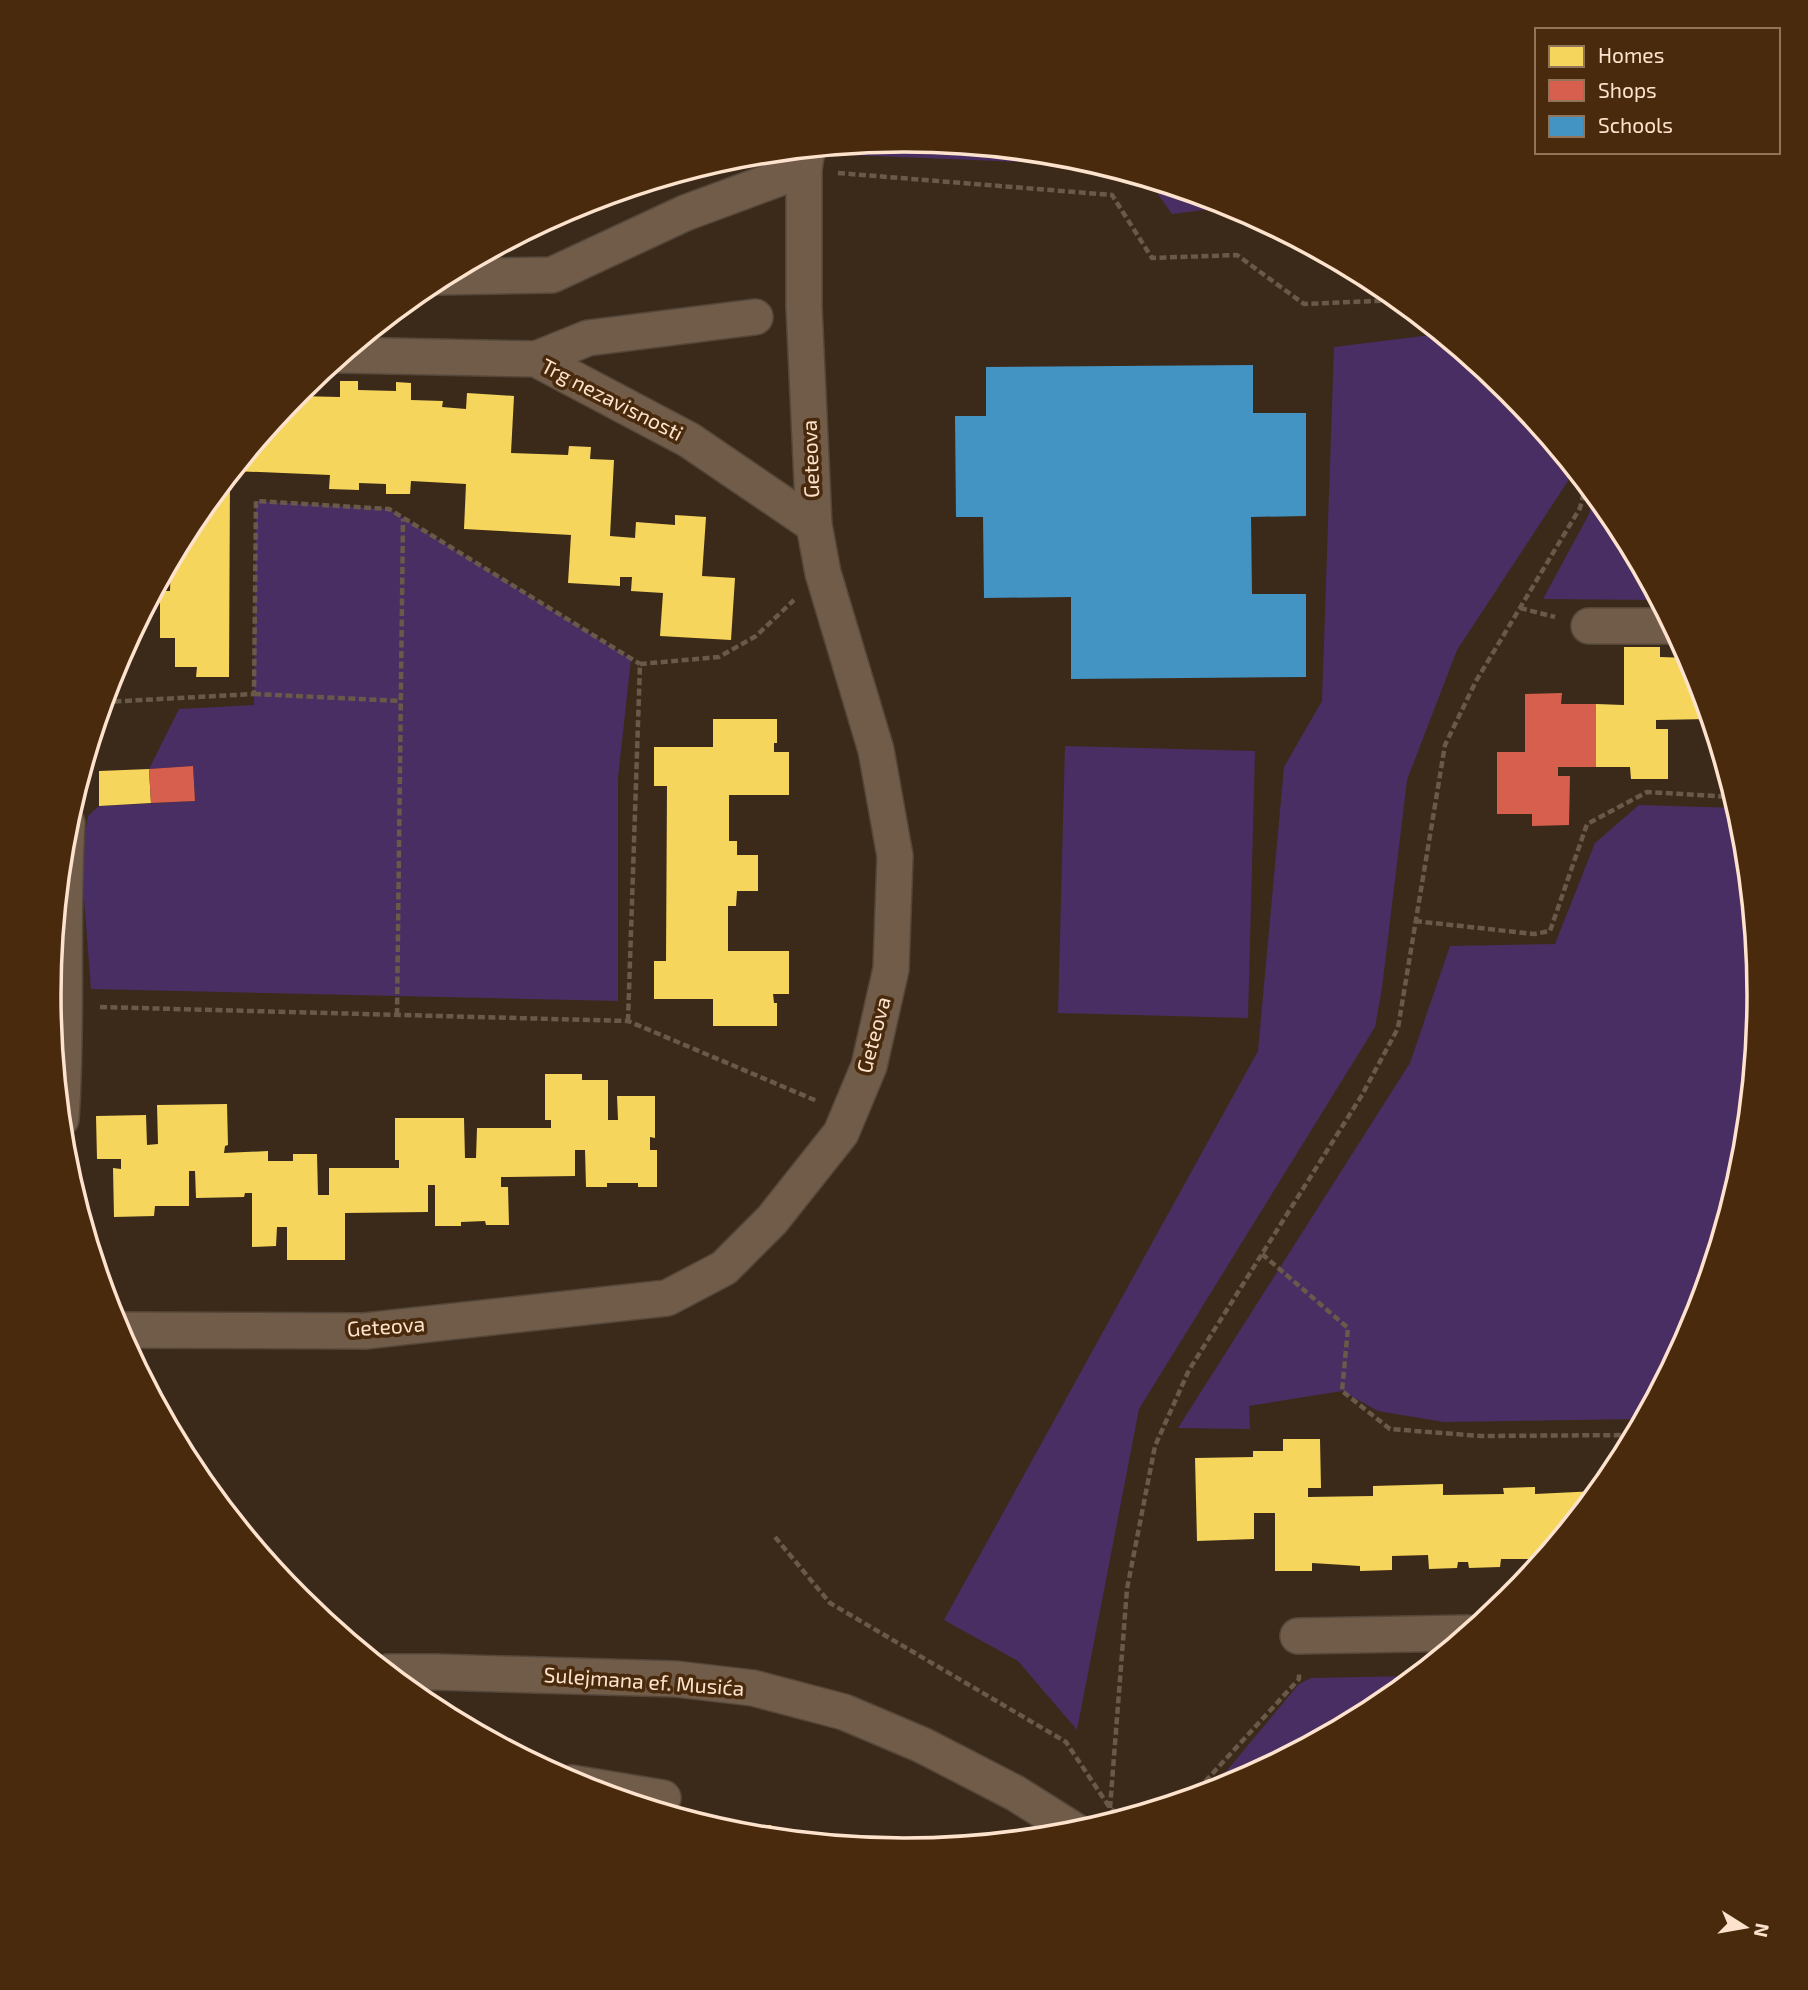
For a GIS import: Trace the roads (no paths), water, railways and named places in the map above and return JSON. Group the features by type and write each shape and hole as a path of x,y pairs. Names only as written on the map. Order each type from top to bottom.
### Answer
{"street":[{"path":"464,277 552,275 805,159"},
{"name":"Geteova","path":"131,1330 365,1331 667,1298 724,1268 772,1220 841,1133 869,1066 891,969 895,856 876,750 823,573 814,525 804,307 805,159"},
{"path":"536,359 588,338 755,317"},
{"name":"Trg nezavisnosti","path":"355,355 536,359 689,440 814,525"},
{"path":"1590,626 1662,626"},
{"path":"64,929 65,1070"},
{"path":"1298,1636 1455,1633"},
{"name":"Sulejmana ef. Musića","path":"402,1672 676,1679 753,1688 844,1712 922,1745 1015,1793 1063,1823"},
{"path":"633,1793 663,1798"}]}
